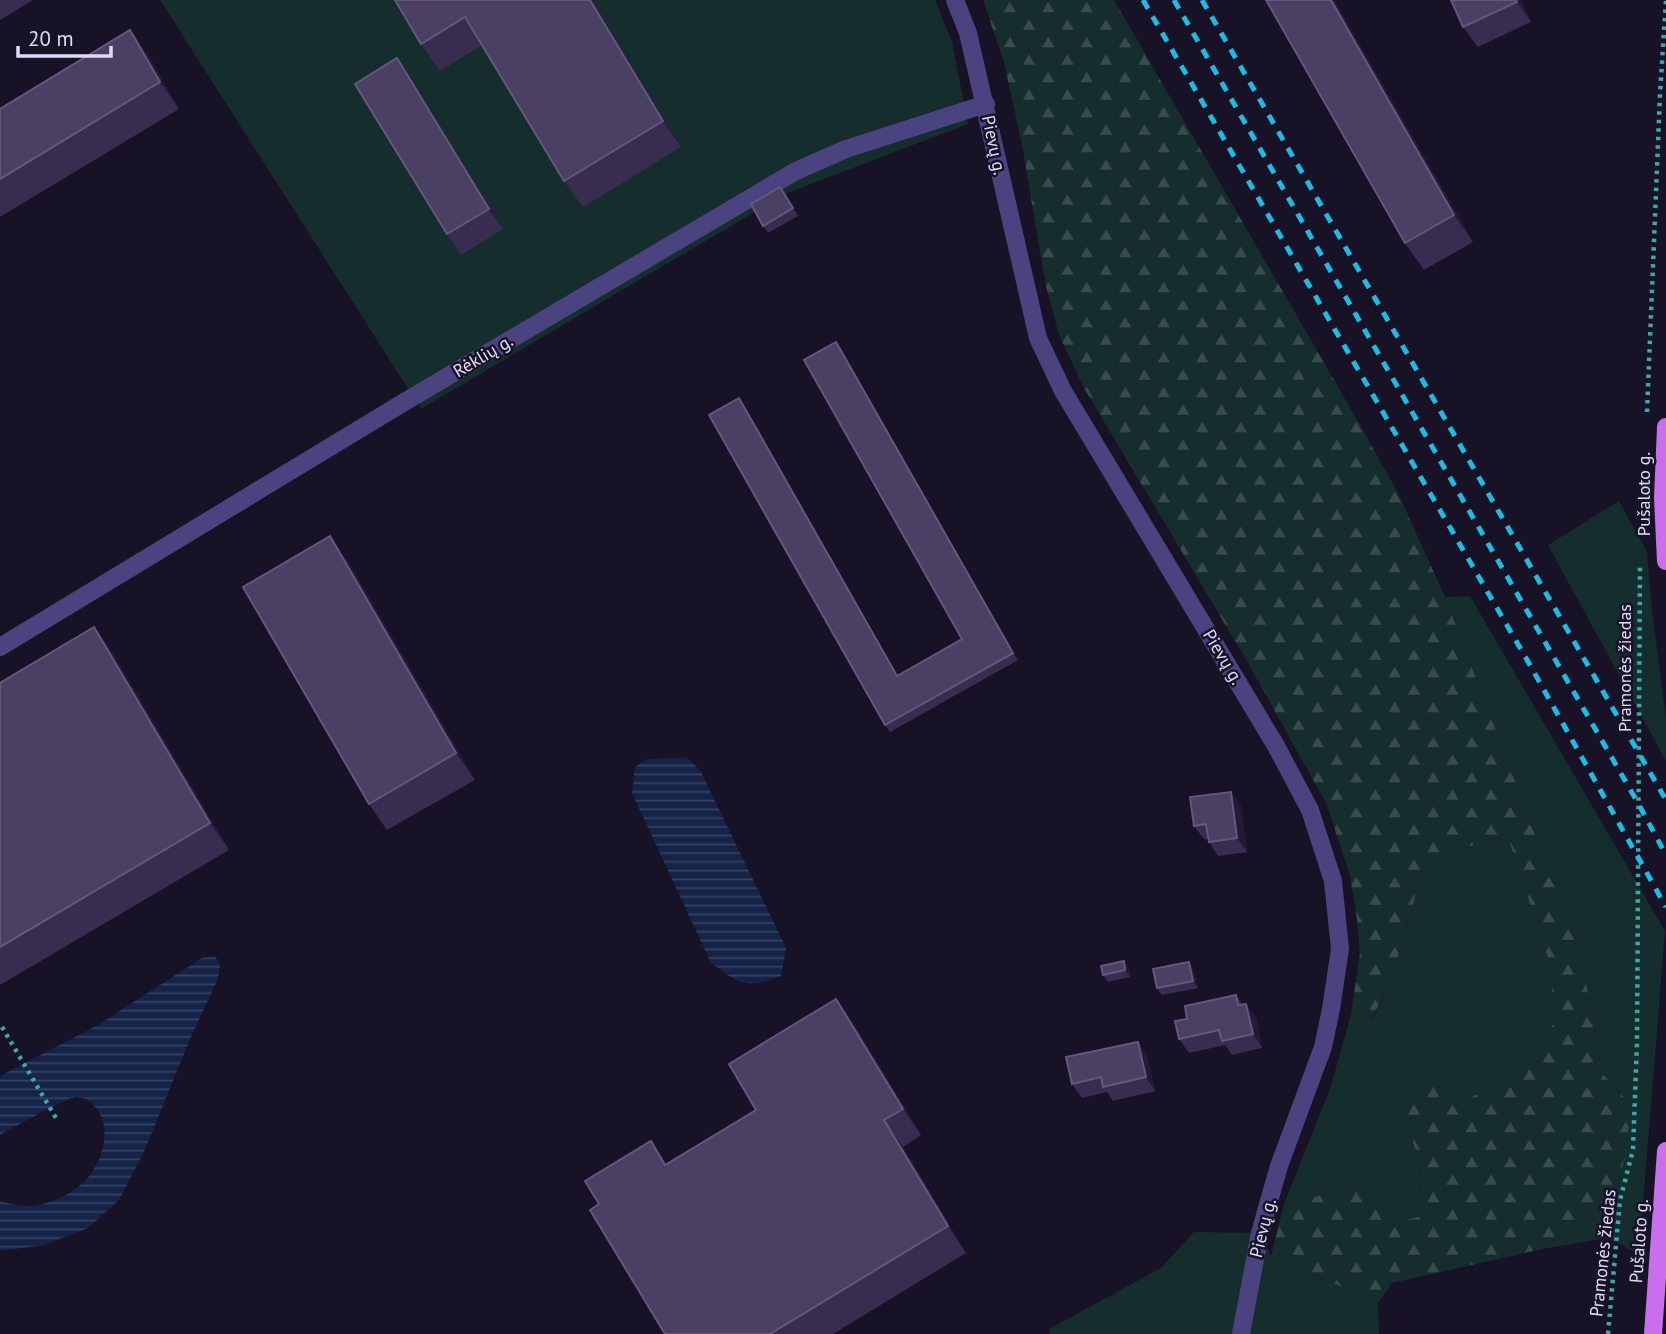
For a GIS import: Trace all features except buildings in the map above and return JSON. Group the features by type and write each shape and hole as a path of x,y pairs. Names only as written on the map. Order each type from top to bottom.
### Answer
{"main road":[{"name":"Pušaloto g.","path":"1666,427 1663,498 1666,561"},
{"name":"Pušaloto g.","path":"1653,1334 1666,1151"}],"street":[{"name":"Pievų g.","path":"955,0 968,33 986,104 1038,338 1063,391 1310,810 1333,881 1340,949 1331,1009 1323,1047 1279,1166 1260,1233 1241,1334"},
{"name":"Rėklių g.","path":"0,647 395,408 796,171 846,149 986,104"}],"path":[{"path":"1647,421 1666,0"},
{"name":"Pramonės žiedas","path":"1608,1334 1620,1200 1633,1150 1637,1044 1640,556"},
{"path":"2,1027 56,1118"}],"green space":[{"path":"160,0 935,0 952,42 968,124 785,194 421,409"},
{"path":"983,0 1114,0 1399,495 1445,597 1581,953 1602,1073 1629,1103 1628,1148 1616,1187 1542,1249 1392,1283 1378,1303 1271,1256 1284,1204 1362,1186 1397,1222 1422,1216 1419,1159 1398,1103 1411,1080 1434,1083 1464,1101 1511,1076 1556,1021 1548,958 1507,834 1462,849 1418,888 1391,980 1371,1021 1351,1014 1360,953 1357,920 1350,876 1327,805 1247,661 1084,388 1059,335 1046,286 1022,145 1004,62"},
{"path":"1619,501 1647,552 1666,718 1666,761 1548,545"},
{"path":"1470,596 1665,931 1639,1254 1608,1238 1542,1249 1616,1187 1629,1103 1602,1073 1581,953 1445,597"},
{"path":"1508,834 1548,958 1556,1021 1511,1076 1464,1101 1434,1083 1398,1103 1419,1159 1422,1216 1397,1222 1362,1186 1284,1204 1331,1086 1351,1014 1372,1021 1391,980 1418,888 1462,849"},
{"path":"1194,1232 1260,1233 1271,1256 1378,1303 1379,1334 1050,1334 1049,1329 1161,1268"}],"water":[{"path":"688,758 701,772 786,948 781,976 760,983 744,983 711,963 632,793 635,767 647,759"},
{"path":"215,956 220,965 218,979 190,1039 144,1152 119,1200 88,1228 44,1245 0,1251 0,1201 32,1206 50,1202 80,1185 91,1173 101,1155 104,1125 95,1107 88,1100 77,1097 0,1135 0,1076 98,1025 202,958"}],"railway":[{"path":"1143,0 1526,658 1666,907"},
{"path":"1174,0 1666,855"},
{"path":"1202,0 1666,800"}]}
